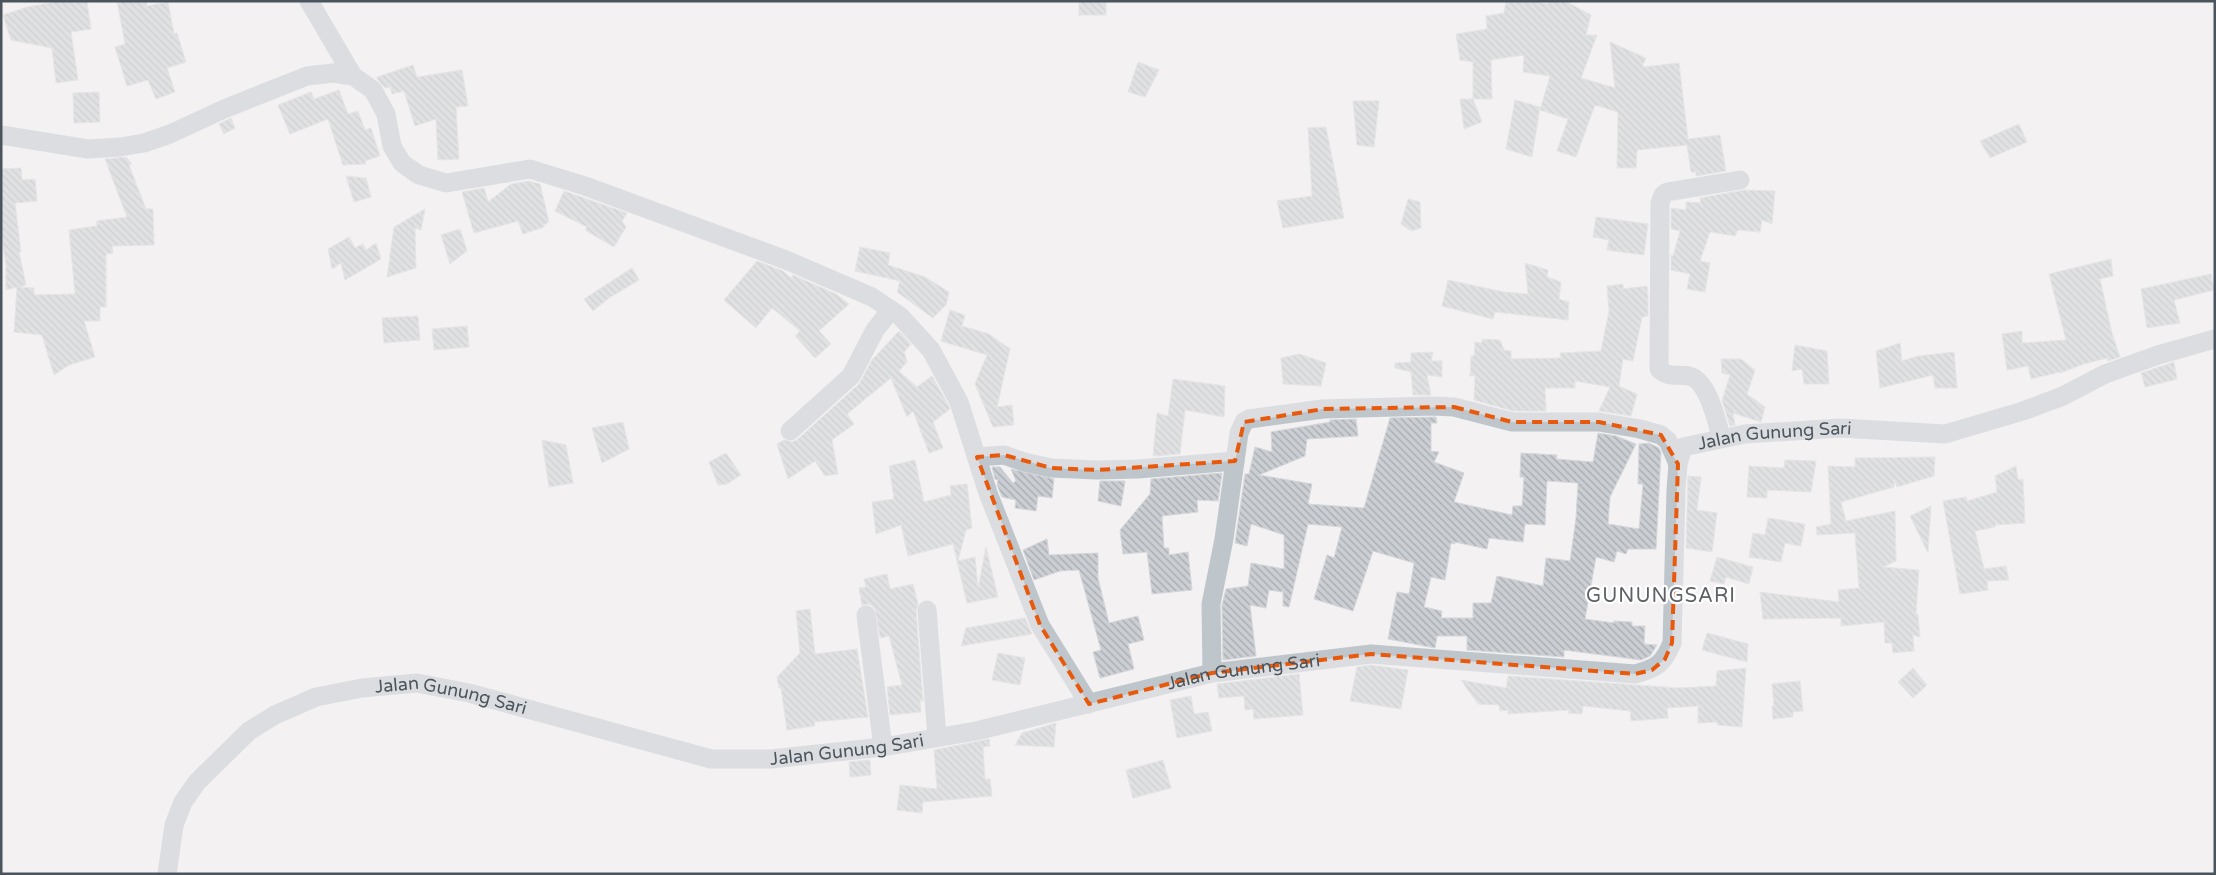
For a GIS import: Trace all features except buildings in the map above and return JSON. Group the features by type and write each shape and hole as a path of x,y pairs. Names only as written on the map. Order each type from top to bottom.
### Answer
{"street":[{"path":"309,1 353,76 373,90 386,114 392,146 402,163 419,175 446,183 530,169 585,186 786,260 872,297 900,316 931,350 959,402 988,494 1040,625 1089,704"},
{"path":"1,135 88,149 144,143 170,134 224,109 307,76 333,74 353,76"},
{"path":"1721,437 1714,409 1698,381 1691,376 1668,375 1659,369 1660,203 1663,195 1667,192 1740,180"},
{"path":"790,431 851,376 875,330 891,310"},
{"name":"Jalan Gunung Sari","path":"167,874 174,825 183,802 197,782 249,731 275,715 316,697 362,688 417,683 470,693 711,759 771,759 883,747 976,731 1212,673 1371,654 1635,674 1652,670 1665,660 1672,643 1678,464 1683,447 1721,437 1744,434 1841,428 1946,434 2023,411 2064,396 2105,374 2158,355 2215,339"},
{"path":"1212,673 1211,604 1224,539 1240,427 1249,419 1323,410 1432,406 1454,407 1512,422 1599,422 1640,429 1661,436 1668,441 1678,464"},
{"path":"977,457 1004,456 1051,468 1097,470 1138,469 1235,460"},
{"path":"927,610 937,738"},
{"path":"866,615 883,747"}],"highlighted area":[{"path":"1454,407 1512,422 1599,422 1661,435 1678,464 1672,643 1665,659 1652,670 1635,674 1371,654 1212,673 1089,704 1040,625 977,457 1004,455 1051,468 1097,470 1235,461 1244,422 1323,409"}],"district":[{"name":"GUNUNGSARI","path":"1661,595"}]}
